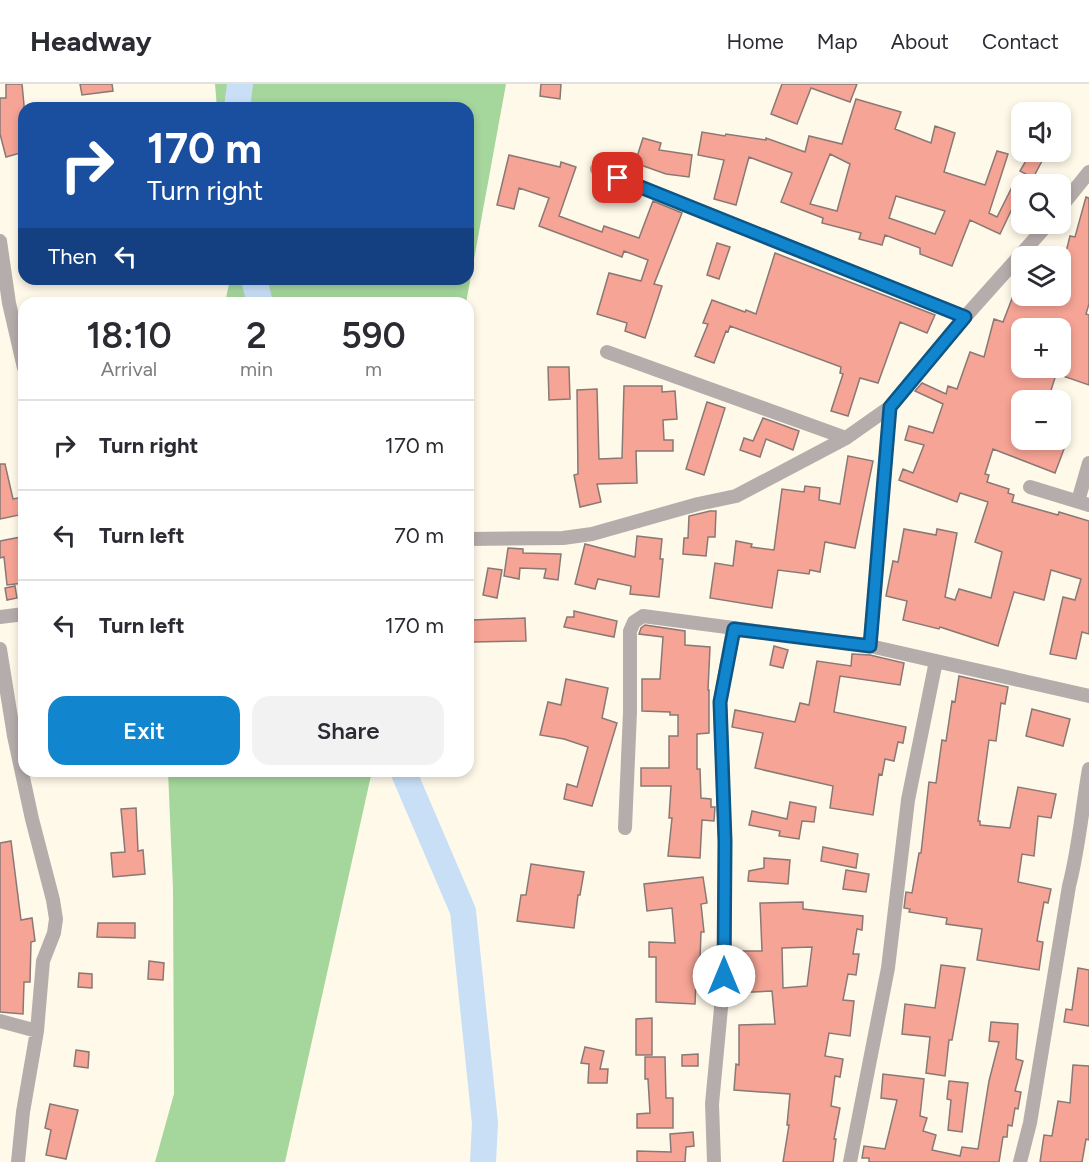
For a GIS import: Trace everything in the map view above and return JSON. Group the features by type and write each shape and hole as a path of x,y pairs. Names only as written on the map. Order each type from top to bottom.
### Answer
{"street":[{"path":"597,170 965,317"},
{"path":"1071,194 1089,172"},
{"path":"474,539 563,538 592,534 698,504 736,496 846,438 890,407 965,317 1039,234"},
{"path":"0,241 9,303 18,342"},
{"path":"607,352 846,438"},
{"path":"870,646 890,407"},
{"path":"1030,488 1083,503 1089,464"},
{"path":"0,617 18,615"},
{"path":"626,828 630,630 633,622 644,616 870,646 1089,696"},
{"path":"714,1162 712,1104 724,976 725,841 720,702 734,629"},
{"path":"0,649 18,754"},
{"path":"850,1162 888,968 908,800 936,661"},
{"path":"1020,1162 1030,1123 1089,769"},
{"path":"18,1162 22,1112 36,1031 43,961 54,933 56,919 23,777"},
{"path":"0,1021 36,1031"}],"green space":[{"path":"215,84 506,84 474,259 474,102 216,102"},
{"path":"229,285 469,285 467,297 226,297"},
{"path":"168,777 371,777 285,1162 155,1162 174,1094 173,889"}],"building":[{"path":"6,84 22,84 24,102 18,102 18,154 6,157 0,134 0,98 6,98"},
{"path":"80,84 112,84 113,91 82,95"},
{"path":"541,84 561,84 560,99 540,96"},
{"path":"782,84 857,84 850,102 811,88 797,124 771,114"},
{"path":"856,99 901,112 895,129 931,143 935,126 955,133 944,172 985,185 997,151 1008,154 989,213 997,217 1011,189 1011,211 1000,234 970,220 952,266 920,254 920,248 885,235 882,245 859,239 861,233 822,223 823,218 781,202 792,173 749,157 736,205 714,199 724,160 698,155 702,132 766,140 766,138 805,152 809,136 842,144","holes":["830,154 850,164 837,211 810,204","896,196 945,211 935,234 889,218"]},
{"path":"643,138 661,143 659,150 692,155 689,177 666,174 635,163"},
{"path":"509,155 560,167 561,162 576,167 559,216 602,232 604,226 639,238 653,201 682,213 654,284 662,286 645,338 625,331 627,323 597,314 609,273 641,281 648,260 624,251 622,257 539,226 549,198 519,188 514,209 497,205"},
{"path":"1025,162 1041,162 1035,174 1026,174 1020,171"},
{"path":"1086,197 1089,198 1089,304 1086,314 1089,315 1089,385 1069,378 1071,378 1071,318 1011,318 1011,378 1055,378 1051,390 1011,390 1011,450 1064,450 1055,473 993,449 985,474 989,475 987,482 1009,489 1008,493 1014,495 1012,502 1089,521 1089,634 1082,632 1076,659 1050,654 1063,597 1075,600 1081,579 1051,570 1044,600 1014,592 998,646 940,627 939,629 903,620 907,601 886,596 893,561 898,562 904,529 936,535 937,529 957,533 945,597 955,600 959,589 991,598 1002,552 975,542 988,502 960,493 957,502 899,480 903,469 913,473 924,445 905,440 909,426 933,433 943,404 915,391 922,383 946,394 948,386 957,389 970,352 984,357 994,319 1003,322 1011,301 1011,306 1071,306 1071,246 1068,246 1070,236 1075,237"},
{"path":"717,243 730,247 719,279 707,275"},
{"path":"775,253 935,315 927,333 900,322 878,383 860,378 848,416 831,411 843,374 840,373 841,367 730,326 714,363 695,356 708,324 703,323 712,300 756,314"},
{"path":"548,367 569,367 570,399 549,400"},
{"path":"624,386 662,386 662,392 675,391 677,419 663,420 664,440 673,440 673,451 636,451 637,483 597,484 601,502 580,507 574,475 578,474 577,390 597,389 599,459 622,458"},
{"path":"707,402 725,408 704,475 686,469"},
{"path":"763,418 799,431 793,450 766,439 760,457 740,450 744,438 753,441"},
{"path":"848,456 873,461 855,548 825,542 820,572 810,570 809,574 778,570 772,608 710,598 715,563 733,566 736,541 752,544 751,547 774,550 782,489 804,492 805,486 820,488 819,500 840,504"},
{"path":"0,464 5,464 13,499 18,498 18,515 0,519"},
{"path":"716,511 715,537 708,537 706,556 683,554 684,538 688,538 689,516"},
{"path":"637,536 662,539 660,559 663,559 659,597 630,594 631,586 598,579 595,589 575,584 585,544 635,557"},
{"path":"18,538 18,584 7,585 4,557 0,558 0,541"},
{"path":"508,548 523,549 523,553 561,554 558,580 544,578 546,569 520,568 519,579 504,576"},
{"path":"488,568 502,570 497,598 483,595"},
{"path":"15,586 17,598 7,600 5,588"},
{"path":"574,611 617,621 614,637 564,627 567,617 574,617"},
{"path":"525,618 526,641 474,642 474,620"},
{"path":"645,625 685,631 685,645 710,647 709,733 697,734 697,769 700,769 701,798 711,799 711,807 715,807 714,821 702,820 700,858 668,856 672,818 669,818 671,786 641,786 641,768 669,768 669,736 678,736 678,715 670,715 670,712 642,711 642,679 660,679 663,637 639,634"},
{"path":"774,646 788,650 783,668 770,665"},
{"path":"852,654 870,655 904,663 900,685 840,676 834,712 906,727 903,743 898,742 894,761 885,759 882,775 879,774 873,815 830,808 833,786 755,768 763,733 732,727 735,710 795,722 800,703 809,705 817,661 851,666"},
{"path":"959,676 1008,687 1005,704 1001,703 996,741 989,740 978,821 980,825 1010,828 1018,787 1056,794 1051,818 1038,816 1034,856 1022,854 1018,882 1051,889 1048,903 1044,902 1037,941 1043,942 1039,970 977,960 982,929 946,924 947,918 909,912 910,909 904,908 906,892 912,893 919,853 921,853 929,782 936,783 942,740 946,741 952,701 955,702"},
{"path":"566,679 608,688 602,718 617,723 592,806 564,799 567,784 577,787 588,747 564,739 540,735 548,702 561,705"},
{"path":"1032,709 1070,719 1063,746 1026,736"},
{"path":"790,802 816,807 814,822 802,821 799,839 779,836 780,831 749,825 752,811 787,819"},
{"path":"136,808 138,851 143,850 145,874 113,877 111,853 125,852 121,809"},
{"path":"11,841 21,920 32,918 35,941 31,942 30,982 24,982 23,1014 0,1012 0,843"},
{"path":"823,847 858,854 856,868 821,861"},
{"path":"764,858 790,860 788,884 748,881 749,871 764,868"},
{"path":"531,864 584,872 580,895 578,895 574,928 517,921 521,895 526,895"},
{"path":"846,870 869,874 866,892 843,889"},
{"path":"703,877 707,903 701,904 704,932 701,932 695,1004 656,1002 656,957 649,957 649,942 675,943 672,908 647,911 644,884"},
{"path":"803,902 803,909 863,916 862,930 857,929 853,954 859,954 856,975 848,974 843,1000 854,1001 850,1036 829,1033 825,1056 843,1059 840,1077 835,1076 831,1106 840,1108 834,1139 836,1139 833,1162 783,1162 789,1125 787,1125 790,1094 734,1090 736,1064 739,1065 739,1025 775,1024 772,991 731,993 733,975 742,975 741,951 762,951 760,903","holes":["812,947 807,986 783,988 782,948"]},
{"path":"98,923 135,923 135,938 97,937"},
{"path":"149,961 164,963 163,980 148,979"},
{"path":"941,965 965,968 952,1040 949,1040 945,1076 926,1073 930,1037 902,1034 905,1004 935,1008"},
{"path":"1078,968 1089,970 1089,1026 1064,1022 1066,1009 1072,1010"},
{"path":"79,973 92,974 92,988 78,987"},
{"path":"652,1018 652,1055 636,1055 636,1019"},
{"path":"991,1022 1018,1024 1016,1059 1023,1061 1015,1091 1021,1092 1018,1109 1015,1108 1012,1126 1008,1125 1007,1137 1003,1137 999,1162 869,1162 869,1158 862,1158 864,1146 885,1149 897,1100 881,1098 883,1074 924,1079 920,1116 927,1118 923,1131 936,1135 932,1150 960,1156 962,1147 978,1149 989,1081 999,1042 989,1041"},
{"path":"585,1047 604,1051 600,1069 608,1069 607,1083 588,1083 589,1064 581,1063"},
{"path":"76,1050 89,1052 88,1068 74,1066"},
{"path":"698,1054 698,1066 682,1066 682,1055"},
{"path":"645,1057 665,1057 666,1098 673,1098 673,1128 637,1128 637,1114 650,1113 648,1079 645,1079"},
{"path":"1073,1065 1089,1066 1089,1140 1086,1139 1082,1162 1040,1162 1044,1135 1052,1136 1058,1101 1070,1103"},
{"path":"949,1081 968,1083 962,1132 948,1130 951,1100 947,1099"},
{"path":"50,1104 78,1110 66,1159 46,1155 51,1130 45,1128"},
{"path":"693,1132 694,1146 686,1147 685,1162 637,1162 637,1151 671,1152 670,1134"}],"waterway":[{"path":"238,102 240,84"},
{"path":"256,285 258,297"},
{"path":"406,777 463,911 485,1123 483,1162"}],"route":[{"path":"618,178 965,317 890,407 870,646 734,629 720,702 725,841 724,976"}]}
